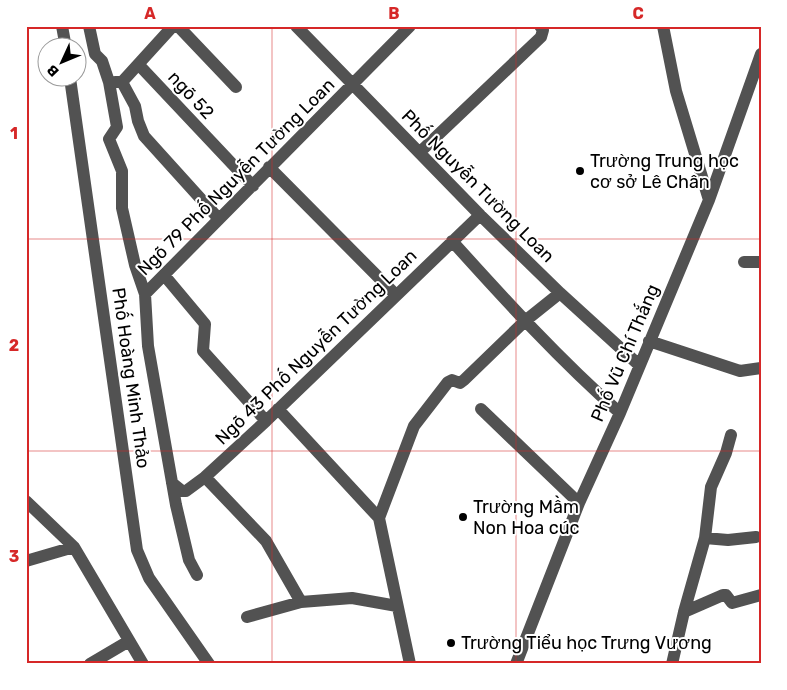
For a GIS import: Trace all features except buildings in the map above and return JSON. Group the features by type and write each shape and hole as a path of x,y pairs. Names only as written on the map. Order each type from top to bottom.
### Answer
{"street":[{"path":"89,26 95,54 135,106 144,136 219,219"},
{"path":"116,82 139,65 173,26"},
{"path":"178,26 236,87"},
{"name":"Phố Nguyễn Tường Loan","path":"296,26 480,215 560,293 639,364"},
{"name":"Ngõ 79 Phố Nguyễn Tường Loan","path":"145,294 254,186 269,167 410,26"},
{"path":"420,152 541,37 543,30 540,26"},
{"path":"663,26 676,91 709,200"},
{"name":"Phố Vũ Chí Thắng","path":"516,664 579,504 620,413 709,200 761,54"},
{"name":"ngõ 52","path":"139,65 254,186"},
{"path":"116,82 117,127 109,139 122,172 122,208 135,265 145,294 148,346 172,483 185,547 197,575"},
{"name":"Phố Hoàng Minh Thảo","path":"71,88 137,550 149,578 209,664"},
{"path":"269,167 396,295"},
{"name":"Ngõ 43 Phố Nguyễn Tường Loan","path":"172,483 182,490 189,490 205,478 480,215"},
{"path":"452,241 525,321 586,383 620,413"},
{"path":"744,262 761,262"},
{"path":"164,275 205,324 203,351 266,421"},
{"path":"410,664 396,606 379,518 414,426 448,382 452,380 460,383 464,380 525,321 560,293"},
{"path":"649,341 740,371 761,368"},
{"path":"278,409 379,518"},
{"path":"481,409 579,504"},
{"path":"672,664 684,612 705,538 711,487 726,454 731,436"},
{"path":"205,478 266,541 301,602"},
{"path":"26,501 74,547 142,664"},
{"path":"705,538 728,540 756,536"},
{"path":"26,561 74,547"},
{"path":"684,612 723,595 732,603 761,595"},
{"path":"248,616 301,602 352,598 396,606"},
{"path":"90,664 129,641"}],"place":[{"name":"Trường Trung học cơ sở Lê Chân","path":"580,171"},
{"name":"Trường Mầm Non Hoa cúc","path":"463,517"},
{"name":"Trường Tiểu học Trưng Vương","path":"451,643"}]}
